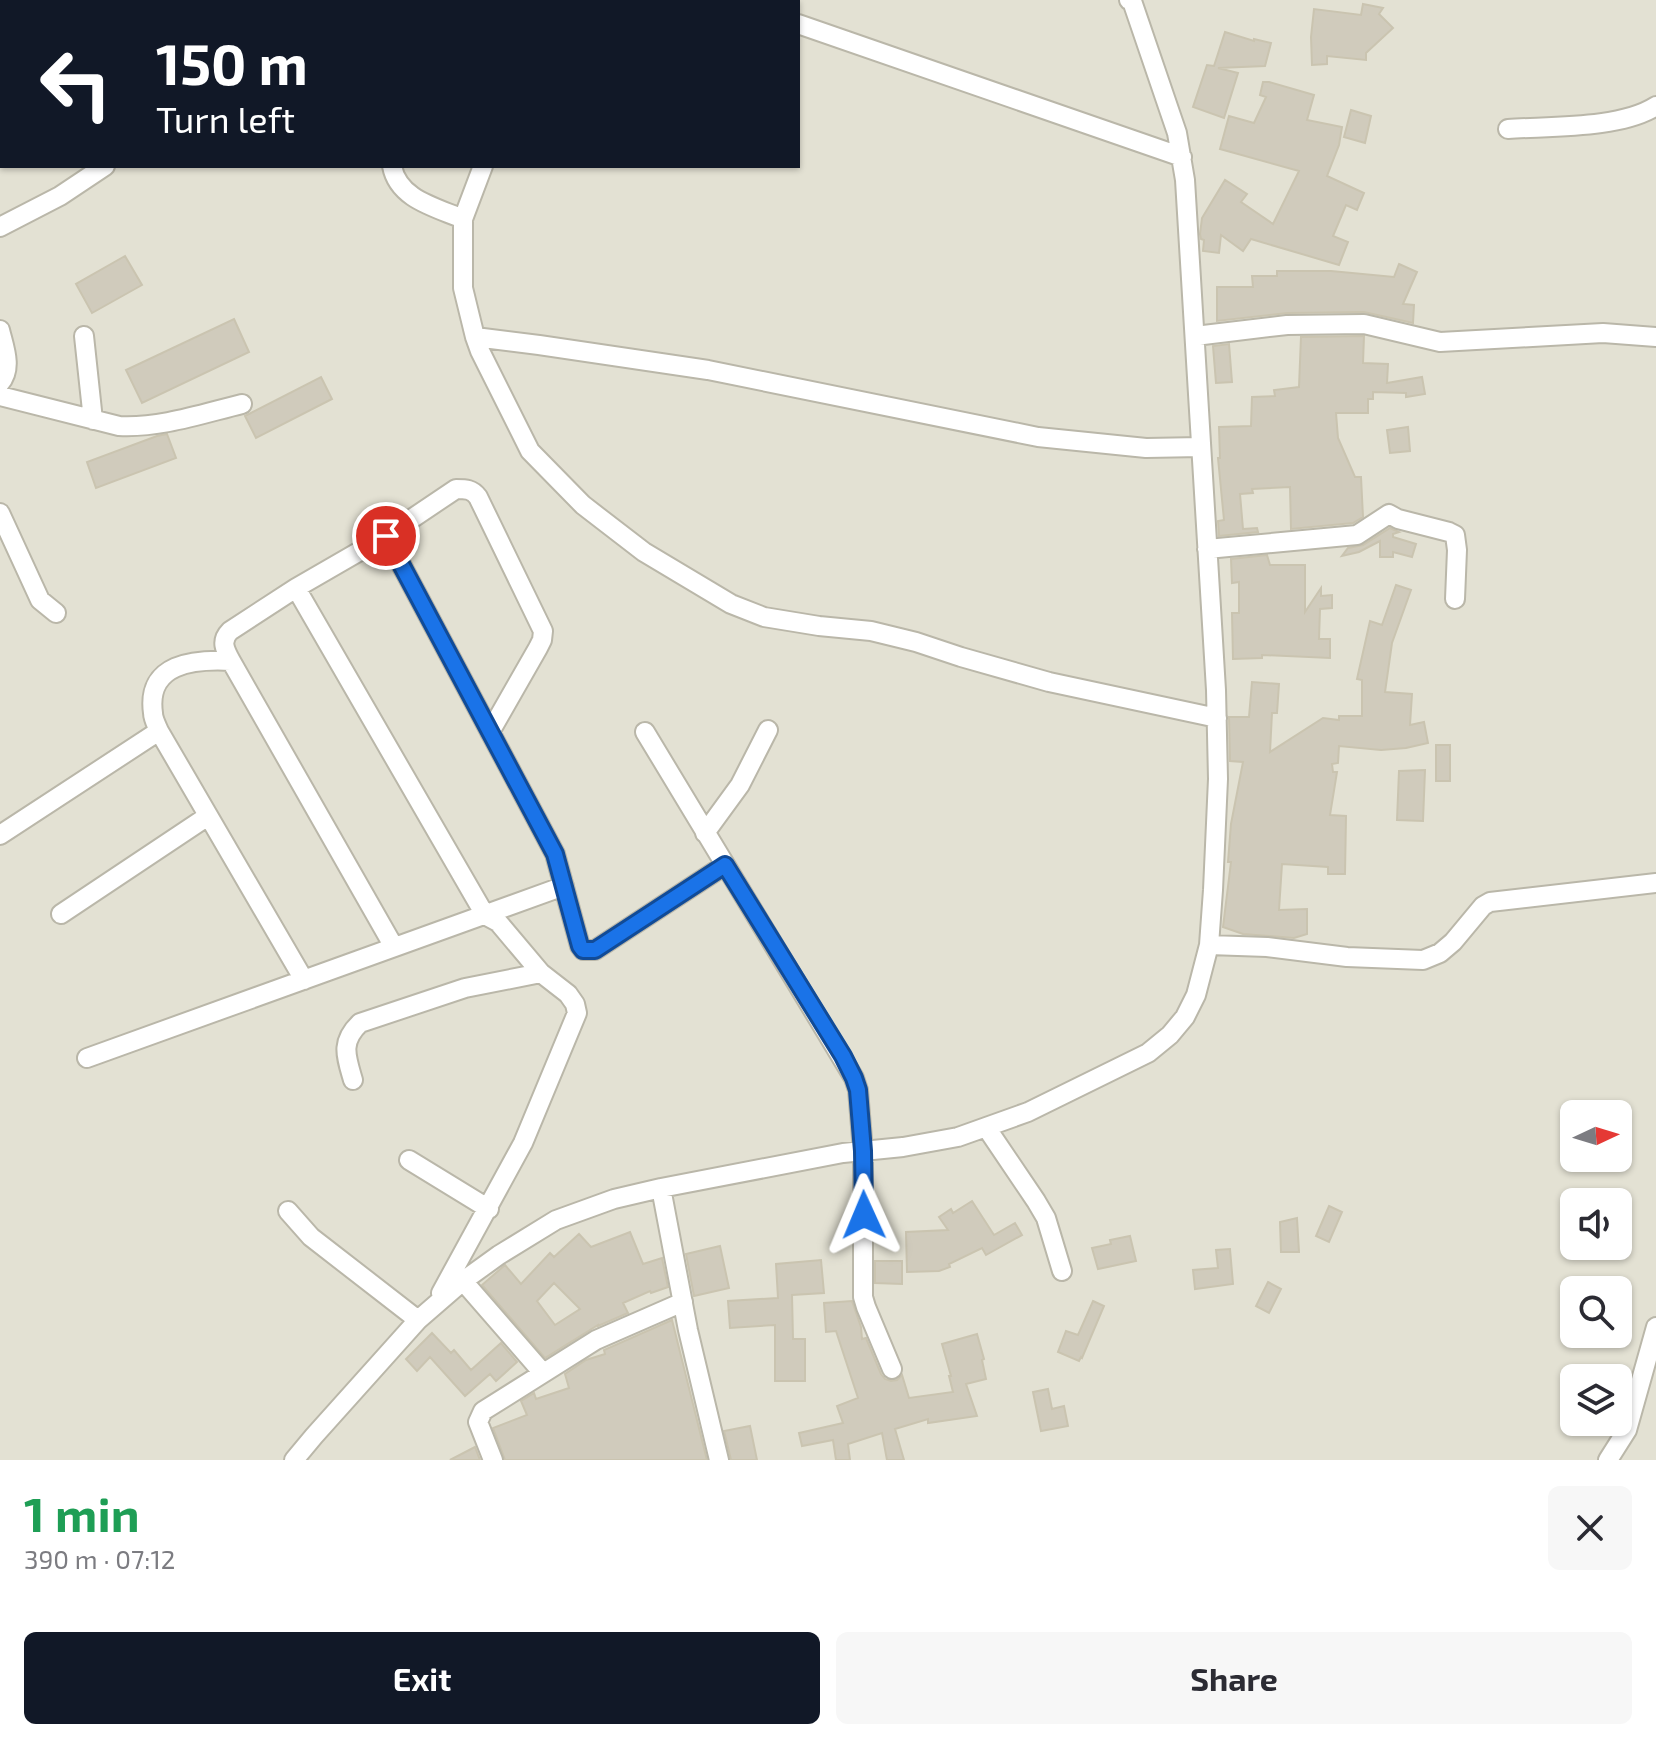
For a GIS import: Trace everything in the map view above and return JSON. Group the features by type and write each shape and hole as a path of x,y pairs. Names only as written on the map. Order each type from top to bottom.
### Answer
{"street":[{"path":"294,1460 418,1320 463,1281 556,1220 614,1199 661,1188 843,1153 958,1137 1028,1112 1148,1053 1170,1035 1185,1017 1196,995 1209,945 1218,779 1217,718 1185,180 1177,133 1131,0"},
{"path":"800,25 1182,157"},
{"path":"1508,129 1602,123 1634,116 1656,106"},
{"path":"0,227 60,196 102,168"},
{"path":"392,168 401,187 410,196 463,219"},
{"path":"482,168 463,219 463,288 475,337 530,451 583,505 644,552 731,604 764,617 886,635 1049,682 1217,718"},
{"path":"1195,336 1287,325 1364,324 1440,342 1603,333 1656,337"},
{"path":"0,330 7,362 7,372 0,383"},
{"path":"84,336 93,420"},
{"path":"475,337 708,370 1038,437 1146,448 1201,447"},
{"path":"0,396 119,426 152,425 242,404"},
{"path":"394,947 231,661 224,643 225,635 456,489 466,489 478,497 543,631 542,640 490,732"},
{"path":"0,513 40,600 56,613"},
{"path":"1207,549 1357,535 1389,514 1455,535 1455,599"},
{"path":"386,536 555,854 583,950 595,950 725,865"},
{"path":"296,588 485,915 498,922 541,973 568,994 577,1013 523,1143 434,1306"},
{"path":"231,661 196,661 174,666 159,679 154,693 153,713 159,731 304,980"},
{"path":"705,833 740,785 768,730"},
{"path":"0,835 159,731"},
{"path":"645,732 849,1067 858,1090 863,1151 863,1297 892,1369"},
{"path":"61,914 208,816"},
{"path":"1209,945 1423,960 1440,953 1453,942 1483,906 1490,902 1656,883"},
{"path":"87,1058 564,886"},
{"path":"353,1080 346,1054 347,1040 360,1023 465,988 541,973"},
{"path":"986,1127 1046,1218 1062,1271"},
{"path":"409,1160 489,1209"},
{"path":"661,1188 719,1460"},
{"path":"288,1211 311,1237 418,1320"},
{"path":"463,1281 543,1373"},
{"path":"493,1460 478,1422 483,1411 596,1340 683,1302"},
{"path":"1608,1460 1627,1430 1656,1327"}],"shaded area":[{"path":"800,0 1656,0 1656,1460 0,1460 0,168 800,168"}],"building":[{"path":"1363,4 1383,8 1379,14 1393,28 1366,53 1366,60 1327,56 1327,64 1312,65 1314,9 1361,15"},
{"path":"1225,32 1271,43 1265,66 1218,68 1238,73 1224,118 1193,107 1207,65 1214,66"},
{"path":"1263,82 1314,95 1307,120 1342,127 1339,145 1327,176 1364,193 1357,210 1346,205 1333,236 1348,242 1339,265 1251,239 1243,251 1221,235 1219,253 1203,251 1204,240 1200,234 1202,218 1225,180 1247,194 1241,202 1273,224 1299,171 1220,149 1229,116 1254,123 1266,97 1260,95"},
{"path":"1351,110 1371,116 1365,143 1344,137"},
{"path":"125,256 142,285 92,313 76,284"},
{"path":"1399,264 1417,272 1403,304 1414,305 1413,323 1364,312 1287,313 1217,321 1217,287 1253,287 1252,276 1277,276 1277,271 1331,271 1394,277"},
{"path":"234,319 249,352 142,403 126,370"},
{"path":"1364,336 1363,363 1388,364 1387,383 1422,377 1425,394 1406,397 1406,393 1373,392 1373,399 1368,399 1368,413 1336,413 1338,438 1355,477 1361,477 1363,517 1353,523 1291,529 1290,487 1252,489 1253,493 1240,494 1243,529 1257,528 1258,532 1219,536 1218,521 1224,520 1218,458 1219,427 1251,426 1252,397 1275,396 1274,390 1299,387 1301,337"},
{"path":"1229,344 1232,382 1216,383 1213,346"},
{"path":"321,377 332,399 256,438 245,416"},
{"path":"1408,427 1410,451 1390,453 1387,430"},
{"path":"167,434 176,458 96,488 87,462"},
{"path":"1390,528 1399,532 1393,537 1416,544 1412,557 1393,552 1393,557 1380,557 1380,541 1359,552 1342,556 1348,548 1363,545"},
{"path":"1267,555 1270,565 1305,565 1305,612 1321,588 1321,596 1332,595 1332,608 1320,609 1319,639 1330,639 1330,658 1262,655 1262,658 1233,659 1232,613 1239,613 1239,582 1232,583 1231,559"},
{"path":"1396,585 1411,590 1392,643 1385,692 1412,694 1410,725 1424,722 1428,743 1381,750 1339,746 1338,763 1332,764 1333,772 1337,772 1330,815 1346,816 1345,874 1328,874 1328,867 1282,864 1279,910 1307,909 1307,934 1294,938 1243,934 1223,927 1231,862 1228,862 1231,824 1243,762 1230,761 1229,717 1249,717 1252,682 1279,684 1277,713 1272,713 1270,752 1323,718 1339,720 1339,716 1362,716 1362,680 1357,679 1370,621 1382,625"},
{"path":"1436,745 1450,745 1450,781 1436,781"},
{"path":"1425,770 1423,821 1397,820 1399,771"},
{"path":"972,1201 994,1235 1015,1223 1022,1235 986,1255 982,1248 939,1271 907,1272 906,1232 948,1230 939,1217 951,1209 953,1213"},
{"path":"1329,1206 1342,1212 1329,1242 1316,1236"},
{"path":"1297,1218 1299,1252 1281,1252 1280,1222"},
{"path":"630,1232 643,1264 662,1258 668,1287 623,1303 628,1313 598,1325 545,1358 482,1285 505,1265 521,1284 550,1253 554,1257 579,1234 591,1247","holes":["554,1283 580,1309 555,1325 537,1301"]},
{"path":"1130,1236 1136,1261 1098,1269 1092,1248"},
{"path":"720,1246 729,1288 694,1296 686,1254"},
{"path":"1230,1249 1233,1284 1195,1289 1193,1270 1218,1268 1216,1250"},
{"path":"821,1260 824,1293 792,1295 793,1339 805,1339 805,1381 775,1381 775,1325 730,1328 728,1301 778,1298 776,1264"},
{"path":"875,1261 902,1261 902,1284 875,1283"},
{"path":"1268,1282 1281,1289 1269,1313 1256,1306"},
{"path":"852,1301 862,1339 866,1338 881,1374 891,1381 902,1375 909,1398 953,1392 942,1344 977,1334 986,1379 966,1384 977,1416 928,1423 928,1419 895,1429 904,1460 887,1460 882,1433 848,1444 850,1460 836,1460 833,1440 802,1446 799,1433 843,1423 837,1406 858,1398 836,1331 826,1332 824,1303"},
{"path":"1093,1301 1104,1306 1082,1358 1079,1361 1058,1352 1066,1331 1078,1335"},
{"path":"672,1320 707,1460 505,1460 493,1428 527,1415 521,1401 534,1393 536,1399 569,1388 565,1374 586,1360 605,1354 604,1350"},
{"path":"432,1333 451,1353 454,1350 471,1370 501,1343 517,1362 496,1381 490,1374 465,1396 430,1357 417,1371 406,1359"},
{"path":"1048,1389 1052,1409 1064,1406 1068,1426 1041,1431 1033,1392"},
{"path":"750,1426 757,1460 731,1460 724,1431"},
{"path":"475,1447 480,1460 450,1460"}],"route":[{"path":"386,536 555,854 583,950 595,950 725,865 854,1078 858,1090 863,1151 864,1215"}]}
